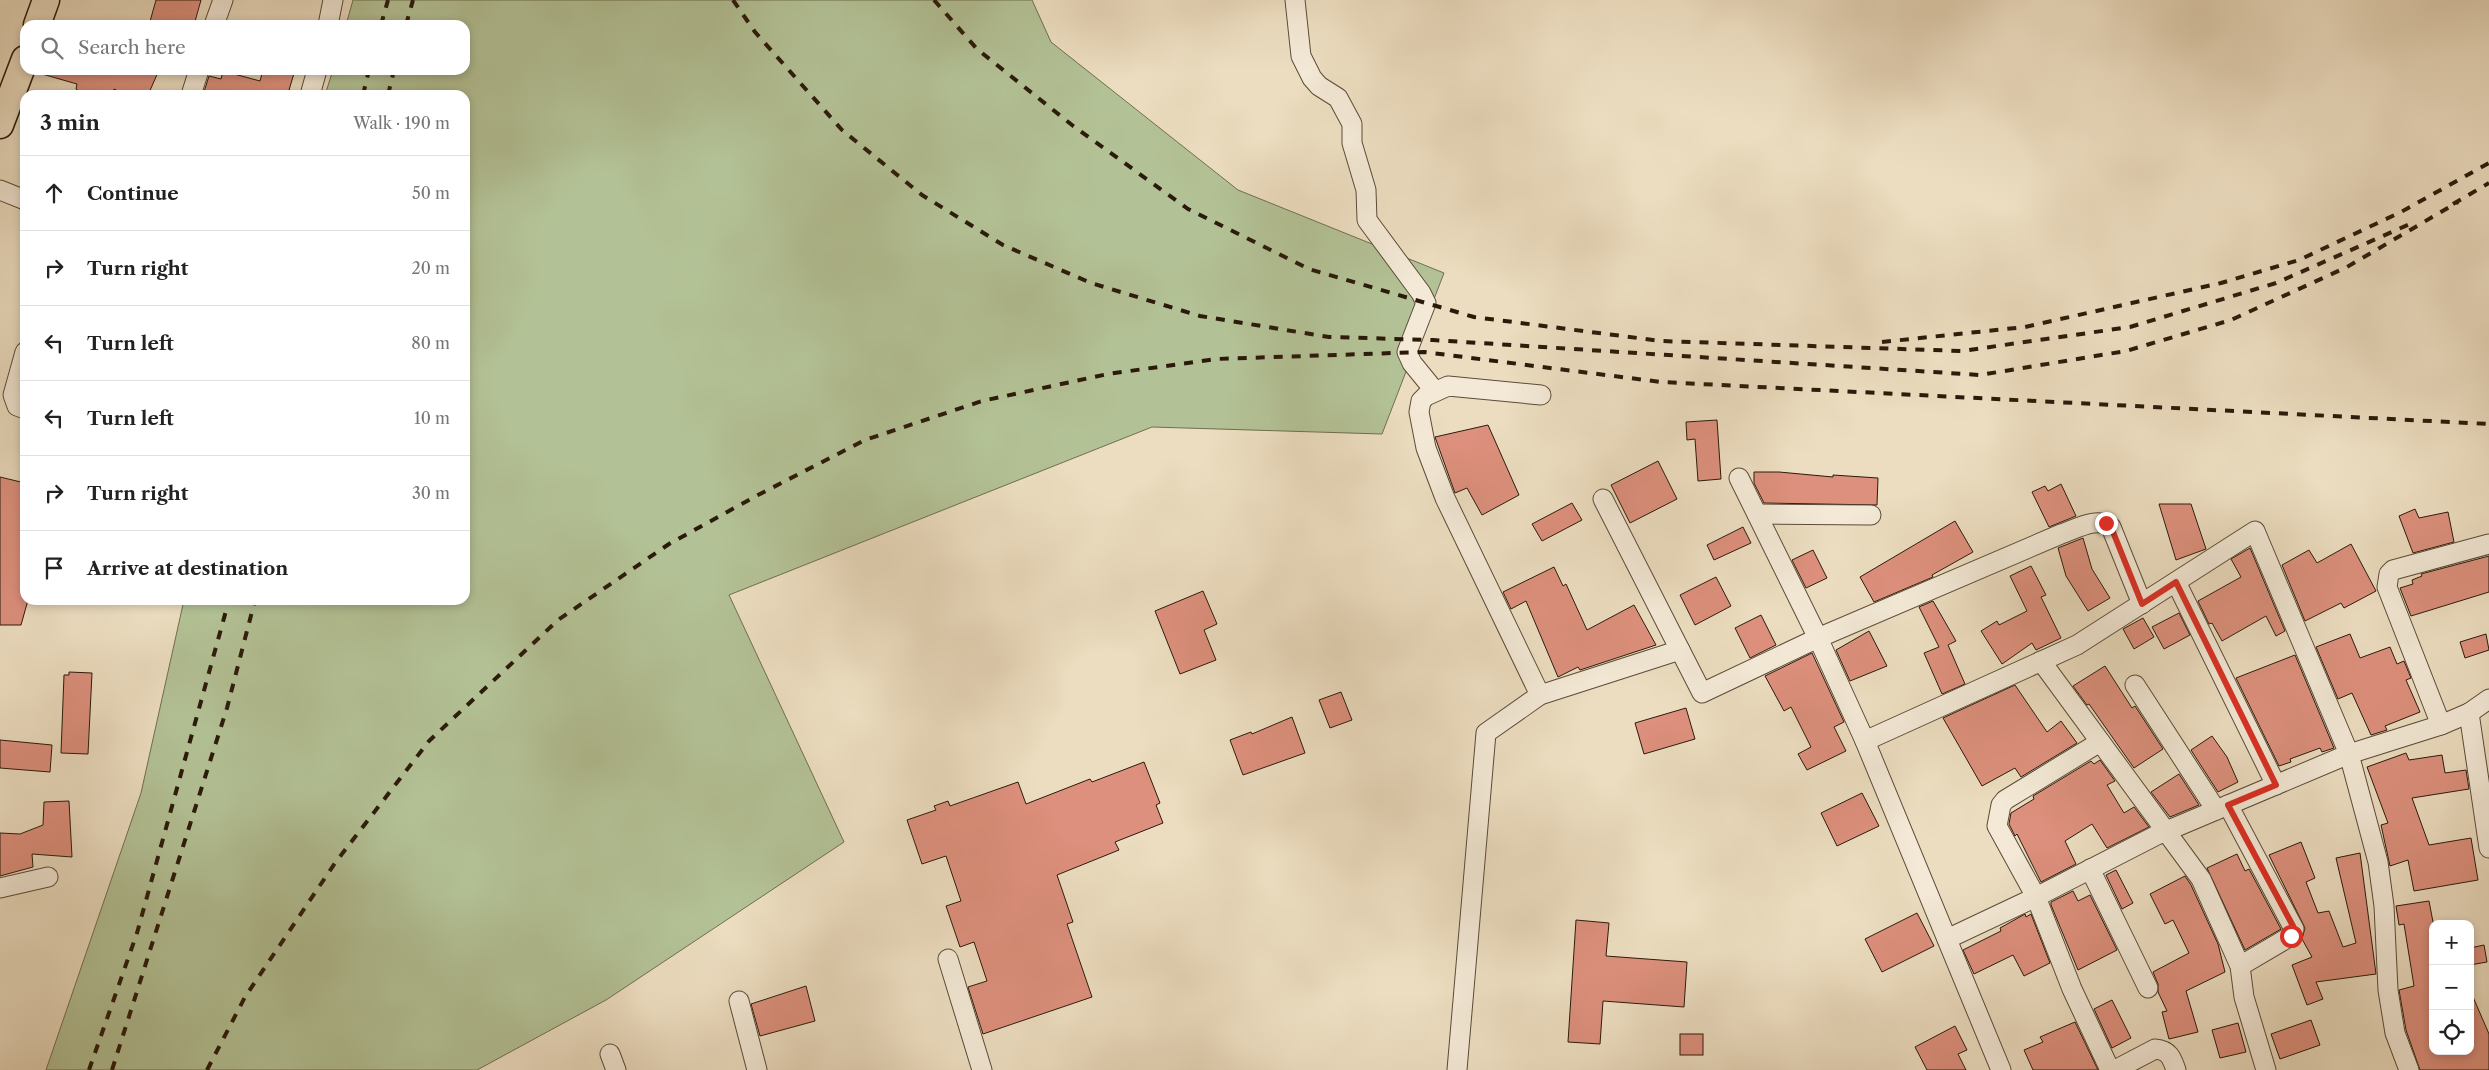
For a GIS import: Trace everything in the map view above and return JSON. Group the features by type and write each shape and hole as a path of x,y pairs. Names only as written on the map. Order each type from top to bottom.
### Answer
{"highway":[{"path":"39,20 46,0"},
{"path":"0,125 20,72"}],"street":[{"path":"216,20 223,0"},
{"path":"329,20 333,0"},
{"path":"1294,0 1301,56 1312,78 1318,86 1338,98 1352,124 1352,143 1366,190 1367,220 1421,293 1426,303 1407,352 1412,362 1434,390"},
{"path":"193,90 197,75"},
{"path":"311,90 315,75"},
{"path":"0,190 20,198"},
{"path":"20,370 13,395 20,407"},
{"path":"1540,695 1460,530 1426,448 1419,412 1421,401 1434,390 1448,386 1541,394"},
{"path":"1739,478 1818,638 1865,741 2002,1070"},
{"path":"1603,499 1702,693 1818,638 2061,534 2099,522 2106,523 2111,527 2142,604"},
{"path":"1757,514 1871,515"},
{"path":"1865,741 2077,645 2255,531 2349,754 2378,862 2384,906 2388,990 2395,1033 2409,1070"},
{"path":"2441,725 2386,581 2393,570 2489,544"},
{"path":"2176,582 2276,785"},
{"path":"1457,1070 1486,733 1540,695 1680,650"},
{"path":"2041,661 2201,880 2240,966 2244,998 2266,1070"},
{"path":"2135,685 2222,808 2294,929 2291,936 2240,966"},
{"path":"1947,939 2036,897 2165,832 2349,754 2441,725 2469,713 2489,699"},
{"path":"2469,713 2489,848"},
{"path":"2100,742 2005,800 2001,805 1997,826 2036,897 2072,989 2110,1070"},
{"path":"2090,869 2148,988"},
{"path":"0,888 48,877"},
{"path":"948,959 982,1070"},
{"path":"739,1001 757,1070"},
{"path":"2115,1070 2156,1049 2168,1052 2173,1059 2176,1070"}],"green space":[{"path":"353,0 1032,0 1051,42 1238,190 1444,273 1382,434 1152,427 729,595 844,842 606,1000 477,1070 46,1070 141,793 183,605 470,605 470,90 327,90 331,75 470,75 470,20 347,20"}],"building":[{"path":"156,0 201,0 195,20 150,20"},
{"path":"46,75 157,75 150,90 77,90 77,84"},
{"path":"222,75 238,75 260,81 262,75 294,75 289,90 205,90 209,76 221,79"},
{"path":"1717,420 1721,479 1698,481 1695,439 1687,440 1686,422"},
{"path":"1488,425 1519,495 1482,515 1467,488 1455,493 1435,437"},
{"path":"1658,461 1677,499 1630,523 1611,485"},
{"path":"1754,472 1878,478 1877,505 1764,503 1754,483"},
{"path":"0,477 20,482 20,605 27,605 21,625 0,625"},
{"path":"2061,484 2076,516 2049,527 2032,492 2045,486 2048,491"},
{"path":"1572,503 1582,520 1542,541 1532,524"},
{"path":"2159,504 2191,504 2206,549 2176,560"},
{"path":"2415,509 2419,518 2448,512 2454,542 2413,553 2399,516"},
{"path":"1955,521 1973,552 1932,575 1933,577 1874,602 1860,577"},
{"path":"1743,527 1751,543 1714,560 1707,545"},
{"path":"2083,538 2092,569 2110,598 2088,611 2066,576 2058,548"},
{"path":"2351,544 2376,591 2344,608 2341,603 2305,621 2282,565 2309,550 2317,563"},
{"path":"2250,548 2285,631 2276,636 2266,616 2222,641 2212,623 2209,624 2198,601 2241,577 2231,559"},
{"path":"1813,550 1827,578 1806,588 1792,560"},
{"path":"2489,556 2489,592 2411,616 2400,588 2413,584 2412,580 2422,576 2421,574"},
{"path":"2031,566 2046,595 2041,597 2061,638 2036,650 2032,643 2002,664 1981,631 1997,621 1999,625 2027,611 2010,576"},
{"path":"1554,567 1563,586 1566,584 1587,630 1634,605 1656,645 1580,670 1578,667 1558,677 1526,601 1511,609 1503,592"},
{"path":"1716,577 1731,606 1695,625 1680,595"},
{"path":"1203,591 1217,624 1204,630 1216,660 1180,674 1155,611"},
{"path":"1933,601 1956,641 1948,645 1965,684 1942,694 1924,653 1939,647 1919,607"},
{"path":"2179,613 2190,635 2164,649 2152,627"},
{"path":"1761,615 1776,645 1750,658 1735,628"},
{"path":"2143,618 2154,637 2134,649 2123,629"},
{"path":"1869,631 1887,666 1850,681 1836,650"},
{"path":"2350,634 2360,658 2390,647 2397,664 2404,661 2411,678 2406,680 2420,712 2385,726 2387,730 2371,735 2352,693 2338,699 2316,647"},
{"path":"2486,634 2489,650 2465,658 2460,642"},
{"path":"1812,653 1844,722 1834,727 1846,751 1807,770 1798,754 1811,747 1791,707 1784,711 1765,676"},
{"path":"2295,655 2334,748 2322,752 2320,748 2290,759 2291,762 2279,766 2236,678"},
{"path":"2105,666 2132,708 2135,706 2163,749 2134,768 2089,704 2087,705 2073,686"},
{"path":"69,672 92,673 88,754 61,753 64,675 69,675"},
{"path":"2015,685 2047,732 2061,721 2077,743 2021,777 2015,768 1982,786 1943,718"},
{"path":"1341,692 1352,720 1330,728 1319,700"},
{"path":"1686,708 1695,739 1644,754 1635,723"},
{"path":"1292,717 1305,753 1243,775 1230,740 1251,732 1252,734"},
{"path":"2212,736 2227,757 2238,782 2218,792 2191,750"},
{"path":"0,740 52,745 50,772 0,768"},
{"path":"2406,753 2409,760 2442,755 2445,773 2466,770 2469,789 2412,798 2429,845 2471,838 2478,880 2414,891 2408,860 2390,866 2381,825 2388,823 2367,767"},
{"path":"2100,760 2115,781 2107,785 2124,813 2134,807 2149,827 2107,848 2092,824 2065,841 2076,864 2041,882 2017,834 2015,836 2009,824 2011,813 2034,799 2033,796 2091,761 2094,764"},
{"path":"1144,762 1160,803 1156,805 1163,823 1115,842 1119,850 1057,875 1073,922 1067,924 1092,997 983,1034 968,987 987,981 974,942 960,947 946,906 961,901 946,856 922,864 907,820 936,810 934,806 948,801 950,806 1018,782 1026,804 1090,779 1092,782"},
{"path":"2179,774 2199,805 2170,817 2151,792"},
{"path":"1862,793 1879,826 1837,846 1821,813"},
{"path":"69,801 72,857 32,854 33,867 0,876 0,833 20,834 43,825 44,802"},
{"path":"2301,842 2315,878 2306,882 2318,913 2329,911 2343,947 2356,943 2336,858 2360,853 2376,974 2316,982 2323,999 2307,1005 2292,965 2312,957 2302,939 2305,928 2269,855"},
{"path":"2237,854 2245,871 2249,869 2281,929 2245,950 2207,868"},
{"path":"2116,870 2133,903 2122,909 2106,875"},
{"path":"2185,876 2218,944 2225,972 2186,991 2198,1032 2169,1039 2162,1012 2167,1011 2158,992 2158,984 2153,972 2189,953 2173,920 2165,924 2150,894"},
{"path":"2073,891 2078,901 2090,895 2117,950 2078,970 2051,905 2051,902"},
{"path":"2429,901 2433,920 2429,920 2429,1055 2474,1055 2474,999 2489,1034 2489,1070 2420,1070 2406,1030 2399,990 2414,986 2404,924 2399,925 2396,906"},
{"path":"1917,913 1934,946 1882,972 1865,939"},
{"path":"2025,914 2026,917 2031,914 2050,963 2024,976 2013,955 1974,974 1963,950 2001,931 2000,928"},
{"path":"1576,920 1609,923 1606,956 1687,962 1684,1007 1603,1001 1600,1044 1568,1042"},
{"path":"2484,945 2487,962 2474,964 2474,947"},
{"path":"806,986 815,1021 760,1036 751,1004"},
{"path":"2112,1000 2131,1038 2112,1048 2094,1009"},
{"path":"2311,1020 2320,1045 2280,1059 2271,1034"},
{"path":"2075,1022 2098,1070 2033,1070 2024,1050 2043,1042 2040,1037"},
{"path":"2238,1023 2246,1052 2220,1058 2212,1030"},
{"path":"1955,1026 1967,1050 1958,1054 1966,1070 1927,1070 1915,1047"},
{"path":"1680,1034 1703,1034 1703,1055 1680,1055"}],"railway":[{"path":"382,20 388,0"},
{"path":"407,20 413,0"},
{"path":"733,0 755,32 842,130 922,195 1003,245 1091,283 1200,316 1329,337 1433,340 1980,375 2126,351 2231,320 2347,267 2458,202"},
{"path":"934,0 977,49 1072,125 1188,209 1309,269 1474,317 1661,341 1962,351 2130,327 2276,283 2410,224"},
{"path":"364,90 368,75"},
{"path":"389,90 393,75"},
{"path":"1882,342 2025,327 2221,283 2299,260 2401,212 2489,163"},
{"path":"2453,204 2489,183"},
{"path":"207,1070 245,997 335,863 429,741 558,620 669,544 758,495 865,440 982,401 1108,374 1216,359 1424,352 1661,382 2489,424"},
{"path":"89,1070 137,933 228,605"},
{"path":"112,1070 227,708 254,605"}],"route":[{"path":"2106,523 2111,527 2142,604 2176,582 2276,785 2228,805 2293,926 2294,929 2291,936"}]}
